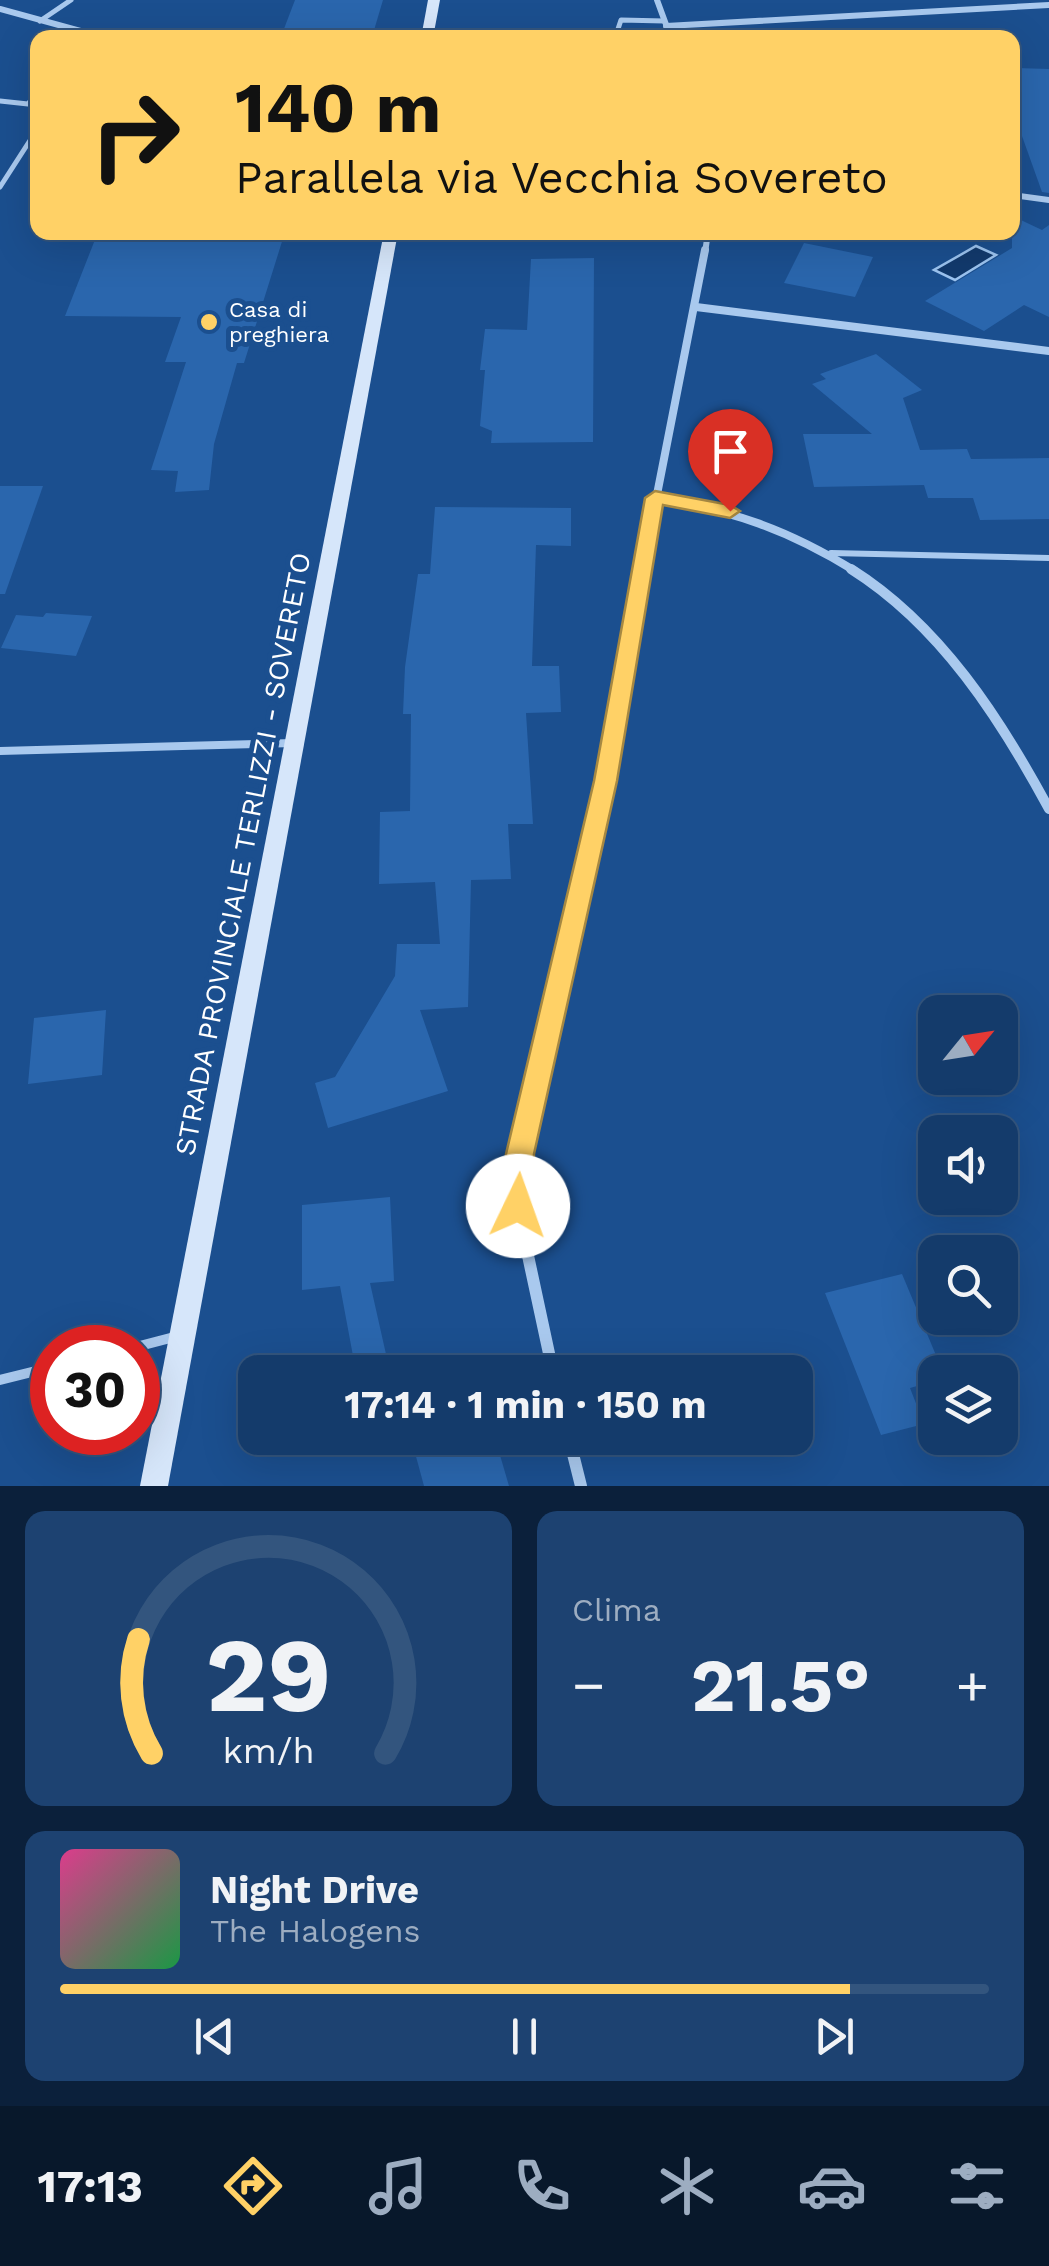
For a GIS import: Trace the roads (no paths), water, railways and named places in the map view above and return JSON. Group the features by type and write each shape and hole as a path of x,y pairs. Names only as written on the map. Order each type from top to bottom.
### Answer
{"main road":[{"path":"429,30 434,0"},
{"name":"STRADA PROVINCIALE TERLIZZI - SOVERETO","path":"154,1486 389,240"}],"street":[{"path":"657,0 668,30"},
{"path":"665,24 1049,5"},
{"path":"0,9 67,30"},
{"path":"1020,195 1049,200"},
{"path":"549,1355 527,1266 518,1206 520,1154 606,781 655,498 707,240"},
{"path":"696,307 1049,352"},
{"path":"655,498 764,522 832,553 875,584 950,655 1000,725 1049,810"},
{"path":"573,1455 581,1486"}],"lane":[{"path":"40,21 71,0"},
{"path":"618,30 621,20 665,24"},
{"path":"0,101 30,101"},
{"path":"0,187 30,140"},
{"path":"832,553 1049,558"},
{"path":"0,751 294,743"},
{"path":"160,1341 183,1335"},
{"path":"0,1380 30,1372"}],"water":[{"path":"976,246 996,255 955,280 934,270"}],"place":[{"name":"Casa di preghiera","path":"209,322"}]}
